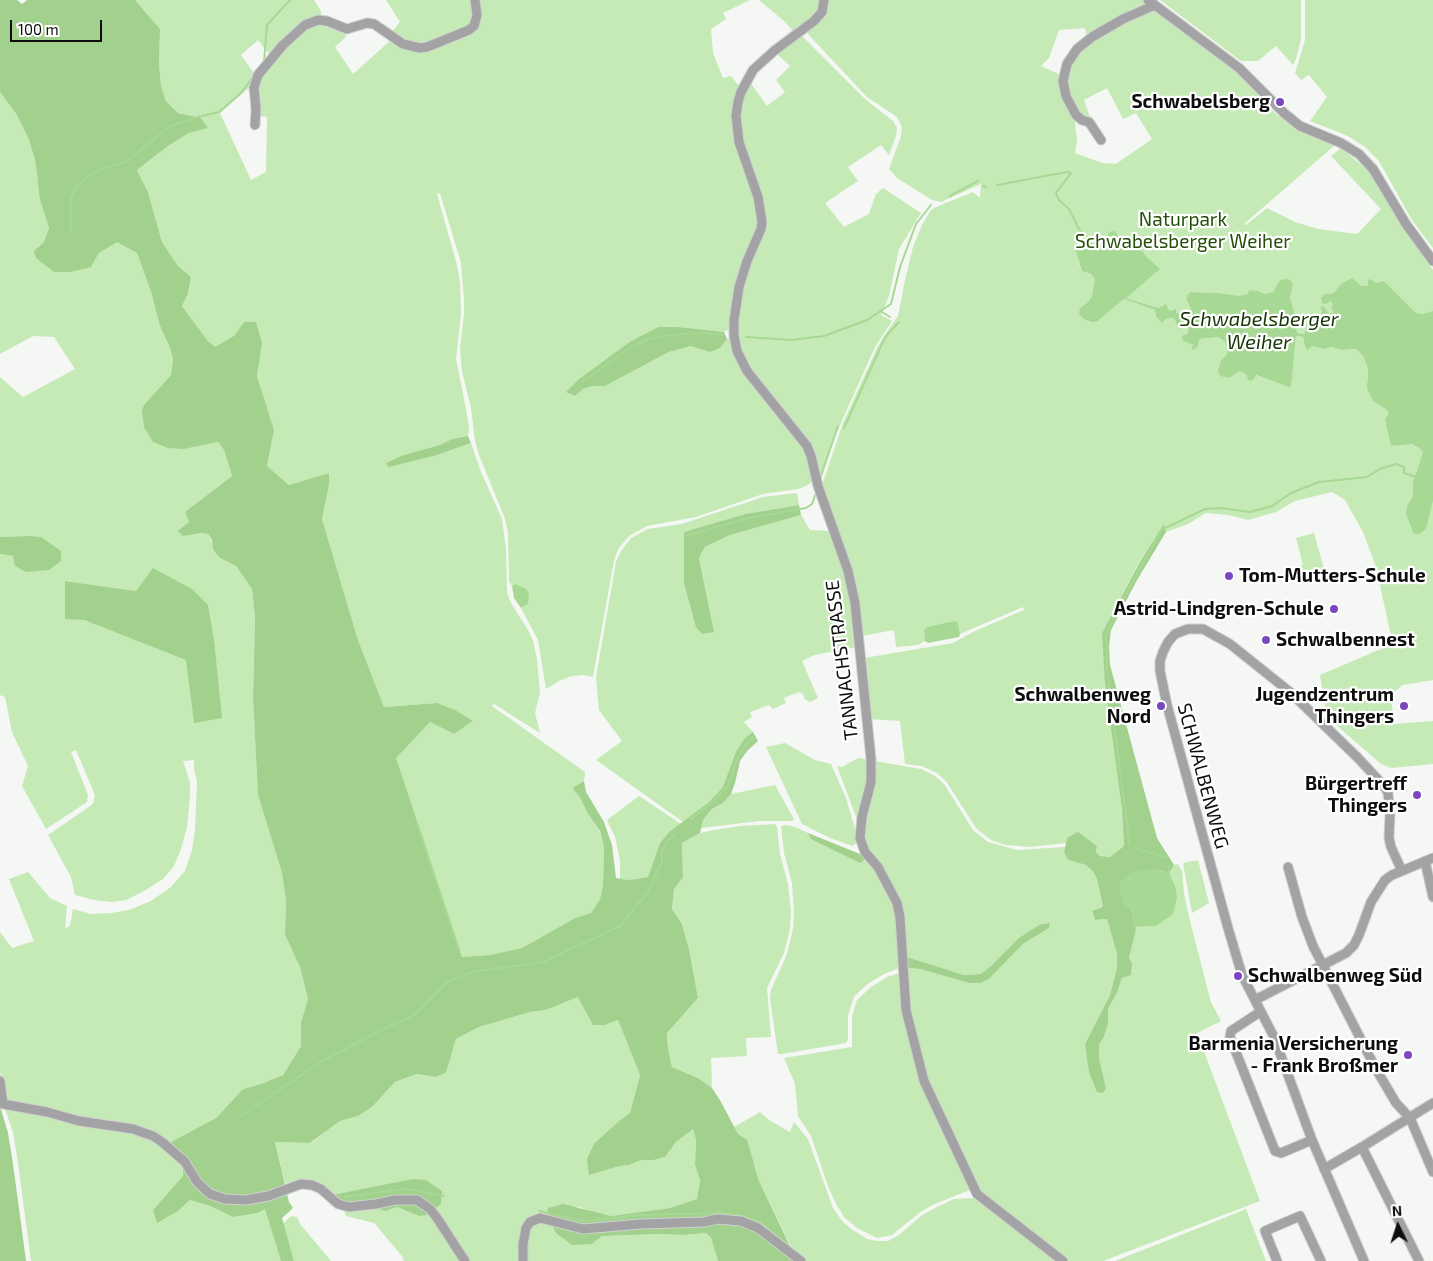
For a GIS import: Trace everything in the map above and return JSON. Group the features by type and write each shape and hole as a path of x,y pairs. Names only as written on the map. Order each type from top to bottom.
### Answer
{"street":[{"path":"255,125 254,88 258,75 283,45 305,25 318,20 327,21 347,29 367,23 374,24 403,44 420,48 469,30 474,26 478,15 475,0"},
{"name":"TANNACHSTRASSE","path":"824,0 822,12 814,21 774,51 753,70 741,92 738,102 736,116 739,142 758,198 762,222 739,287 734,320 737,351 747,370 807,446 818,486 848,570 855,603 871,759 871,782 862,817 860,838 865,852 878,867 897,903 900,917 906,1010 924,1082 976,1194 1064,1261"},
{"path":"1101,140 1089,122 1082,120 1076,115 1066,96 1063,81 1067,64 1077,49 1092,37 1151,2 1239,68 1284,113 1300,126 1341,143 1359,154 1373,169 1406,224 1433,261"},
{"name":"SCHWALBENWEG","path":"1364,1261 1312,1140 1274,1037 1242,974 1228,928 1166,705 1160,661 1168,642 1175,634 1188,629 1203,629 1230,644 1290,692 1363,764 1384,786 1388,794 1390,814 1388,838 1402,871"},
{"path":"1255,1000 1346,953 1354,945 1378,888 1392,875 1429,859 1433,897"},
{"path":"1288,867 1302,917 1313,946 1376,1068 1396,1103 1410,1118 1433,1172"},
{"path":"1260,1012 1231,1031 1230,1037 1275,1151 1282,1153 1312,1140"},
{"path":"0,1081 3,1104 47,1112 79,1121 133,1129 153,1136 185,1162 198,1182 210,1194 225,1199 246,1200 268,1196 301,1184 312,1185 321,1189 338,1204 349,1207 400,1199 417,1200 430,1209 465,1261"},
{"path":"1324,1169 1433,1103"},
{"path":"1362,1147 1419,1261"},
{"path":"1277,1261 1265,1231 1300,1216 1321,1261"},
{"path":"523,1261 522,1244 526,1228 530,1222 540,1218 583,1229 704,1222 717,1219 741,1221 758,1228 801,1261"}],"green space":[{"path":"135,0 314,0 321,11 321,16 270,55 258,40 241,55 255,75 251,86 220,113 251,180 266,172 267,117 259,116 255,83 260,75 302,31 319,23 345,31 346,37 335,47 353,74 391,40 410,49 470,32 477,0 750,0 723,13 726,19 711,29 713,53 723,78 731,76 739,86 733,115 756,199 759,221 731,329 724,332 679,327 658,327 631,341 575,396 583,389 593,386 605,386 669,352 691,346 710,351 720,348 727,339 732,338 735,352 806,447 812,481 798,489 763,494 696,517 647,526 629,536 618,549 614,561 593,677 584,675 572,676 546,689 538,640 521,608 528,604 515,584 512,586 509,581 508,533 505,519 479,455 462,371 460,348 464,299 461,263 440,193 437,194 460,282 461,314 456,359 469,428 468,436 452,439 440,445 403,455 386,463 395,465 434,456 471,443 481,472 502,519 506,549 507,593 533,641 537,659 540,693 535,713 540,733 494,704 492,706 585,772 584,781 572,788 579,796 600,832 604,847 603,885 600,899 591,913 575,918 522,948 490,955 462,957 395,758 430,722 454,734 473,721 437,703 384,707 358,640 322,519 329,485 329,473 289,485 267,466 274,430 257,376 258,363 244,322 234,337 215,348 182,306 188,294 191,277 178,266 162,242 148,192 137,170 168,146 189,133 207,128 201,118 178,113 166,101 161,86 159,63 160,29"},
{"path":"386,0 473,0 472,25 427,45 411,45 392,32 400,22"},
{"path":"759,0 822,0 820,12 795,33"},
{"name":"Naturpark Schwabelsberger Weiher","path":"829,0 1144,0 1148,4 1087,38 1085,28 1059,30 1049,58 1041,66 1061,75 1067,103 1075,122 1077,141 1075,153 1102,163 1116,164 1152,139 1136,113 1123,119 1107,88 1084,100 1090,117 1084,119 1068,96 1067,72 1078,50 1125,21 1149,11 1158,11 1237,71 1269,103 1269,107 1278,116 1282,116 1334,146 1244,224 1246,225 1267,208 1295,222 1318,229 1357,234 1381,209 1331,156 1341,148 1371,173 1402,227 1433,270 1433,311 1422,314 1416,313 1384,281 1361,286 1355,282 1334,293 1329,293 1330,301 1334,304 1331,308 1335,312 1329,314 1324,306 1320,308 1322,313 1310,322 1304,334 1296,333 1295,314 1290,298 1293,285 1280,280 1273,292 1264,294 1259,291 1239,297 1217,293 1190,292 1189,302 1191,309 1188,315 1181,314 1170,311 1168,307 1163,305 1158,308 1126,298 1153,264 1142,251 1136,249 1133,242 1131,245 1121,246 1117,233 1109,233 1101,243 1095,244 1091,241 1076,253 1080,267 1095,279 1092,296 1080,308 1098,321 1124,299 1155,310 1156,317 1162,323 1166,319 1174,318 1179,327 1184,325 1189,329 1187,334 1183,336 1184,341 1194,345 1199,343 1200,339 1218,337 1224,341 1228,348 1227,355 1233,374 1240,371 1291,388 1296,336 1303,337 1305,347 1312,346 1324,349 1331,347 1343,350 1356,349 1363,356 1368,369 1367,381 1373,401 1387,410 1410,444 1423,452 1413,482 1413,496 1407,506 1406,514 1410,522 1426,529 1433,501 1433,680 1403,685 1390,695 1395,724 1433,721 1433,764 1391,768 1381,764 1327,717 1320,675 1393,645 1376,567 1363,532 1345,500 1332,492 1295,501 1276,512 1248,520 1228,515 1206,513 1188,524 1166,532 1164,525 1141,559 1102,633 1122,810 1124,846 1110,857 1100,856 1096,852 1097,845 1067,838 1066,843 1029,847 1006,845 991,840 976,828 946,781 937,773 922,766 905,764 900,721 869,719 864,658 953,643 975,631 1024,610 1023,607 960,634 958,623 924,630 925,641 918,645 896,647 894,630 862,636 822,485 843,423 877,348 898,316 913,247 922,225 931,210 936,207 973,192 980,198 981,184 941,202 932,200 897,178 889,169 901,136 902,127 897,117 867,97 808,34 807,30 825,13"},
{"path":"1160,0 1301,0 1301,39 1296,59 1293,65 1276,46 1258,61 1241,61"},
{"path":"1305,0 1433,0 1433,248 1412,220 1379,161 1365,147 1348,136 1310,121 1327,97 1309,75 1301,80 1295,73 1305,40"},
{"path":"802,36 865,99 893,121 897,128 889,155 881,145 848,167 858,181 825,203 844,227 869,214 876,194 883,188 921,213 899,249 889,296 881,315 892,321 875,347 836,434 821,480 813,455 749,370 739,350 736,320 742,288 763,229 741,142 740,102 750,82 767,106 785,92 776,80 790,66 777,54 798,37"},
{"path":"0,92 17,115 29,140 35,160 37,179 49,228 44,242 34,251 91,267 99,253 117,241 137,253 151,292 160,326 173,359 171,375 144,405 184,449 218,442 224,450 232,476 185,512 189,522 183,536 208,534 220,558 236,566 252,589 255,617 253,699 258,795 282,873 286,901 285,935 300,967 308,999 301,1022 301,1046 283,1075 243,1089 216,1118 169,1143 89,1121 5,1102 0,1071 0,932 12,948 34,941 9,879 28,872 50,898 67,906 65,928 70,926 73,909 91,914 111,913 129,910 151,901 171,887 185,871 192,850 195,829 197,782 194,760 183,761 190,783 187,827 174,866 163,879 126,900 111,902 75,895 71,877 48,835 93,804 95,795 76,750 71,752 88,795 87,802 46,829 22,786 28,766 12,732 5,697 0,695 0,554 13,556 29,536 0,537 0,377 23,397 75,369 54,337 33,336 0,354","holes":["65,581 136,591 214,640 194,722 187,660 84,620"]},
{"path":"797,493 799,505 745,514 684,532 714,632 699,558 705,547 730,535 801,515 810,530 832,531 846,571 858,647 814,655 802,661 818,698 810,702 799,692 784,698 786,703 773,709 769,705 750,712 752,717 744,722 753,732 745,738 723,787 709,802 683,822 596,760 622,741 599,710 596,677 616,562 621,551 631,538 648,529 682,524 763,497"},
{"path":"1314,533 1325,572 1303,578 1299,566 1303,565 1296,538"},
{"path":"785,743 815,760 831,764 846,798 856,832 858,841 853,846 830,838 802,824 766,747"},
{"path":"858,758 869,760 869,781 858,822 837,766 842,767"},
{"path":"874,761 921,769 935,776 944,784 973,830 988,842 1017,850 1065,847 1064,852 1068,860 1086,865 1093,870 1097,879 1103,907 1092,912 1095,920 1107,919 1117,954 1117,968 1110,995 1085,1044 1106,1088 1099,1058 1099,1045 1108,1024 1108,1009 1117,993 1122,977 1132,963 1129,958 1136,930 1135,927 1156,926 1175,885 1169,873 1174,865 1178,864 1182,871 1188,913 1211,1002 1221,1021 1197,1033 1260,1201 1103,1261 1068,1261 985,1197 977,1186 927,1081 908,1010 907,968 920,969 969,983 989,979 1023,944 1049,928 1050,923 1041,924 981,974 964,975 907,957 903,916 867,851 863,838"},
{"path":"775,785 794,819 792,821 759,821 701,828 703,820 712,809 723,803 731,794"},
{"path":"639,796 681,824 669,832 660,843 648,877 629,880 620,879 620,860 615,837 607,820"},
{"path":"775,824 788,884 791,912 790,929 784,953 767,988 771,1037 746,1038 747,1056 711,1058 712,1088 698,1078 672,1067 668,1048 667,1033 698,998 689,949 682,924 672,909 674,889 683,878 682,843 700,833 714,830"},
{"path":"786,825 808,833 811,839 866,858 877,869 896,904 902,967 884,974 869,983 854,997 848,1015 848,1039 846,1043 778,1054 770,999 771,990 787,954 793,929 794,913 792,883 784,853 781,826"},
{"path":"1198,860 1209,903 1192,913 1183,863"},
{"path":"900,973 904,1010 946,1137 970,1190 932,1205 892,1235 877,1238 857,1228 844,1217 836,1204 811,1136 798,1116 795,1084 784,1058 852,1047 852,1016 857,1000 871,987 887,977"},
{"path":"578,997 605,1025 618,1020 640,1075 630,1113 610,1130 589,1175 641,1160 654,1160 665,1157 676,1142 693,1128 696,1140 695,1165 700,1180 697,1199 670,1208 611,1216 579,1207 549,1208 547,1214 530,1218 521,1261 467,1261 439,1216 359,1190 332,1195 302,1181 285,1183 275,1142 311,1143 340,1121 358,1116 372,1107 395,1082 417,1074 435,1077 446,1073 456,1039 479,1027 530,1012 546,1010"},
{"path":"4,1106 143,1134 183,1162 183,1177 153,1210 178,1211 190,1200 210,1206 233,1217 265,1208 281,1261 31,1261 13,1132"},
{"path":"760,1112 769,1120 790,1132 794,1122 808,1139 833,1208 842,1221 867,1239 888,1241 933,1209 954,1199 975,1198 1058,1261 806,1261 791,1247 759,1181 755,1166 734,1127"},
{"path":"371,1207 386,1211 397,1207 419,1216 430,1212 462,1261 404,1261 402,1256 374,1223 346,1216 343,1208"},
{"path":"1246,1209 1266,1261 1115,1261 1219,1220"},
{"path":"291,1216 297,1217 300,1224 331,1261 294,1261 283,1224"},
{"path":"535,1221 552,1224 592,1244 602,1236 706,1233 711,1238 718,1261 524,1261 526,1236"}],"shaded area":[{"path":"0,0 17,0 22,4 27,0 135,0 160,29 159,63 161,86 166,101 178,113 201,118 208,128 189,133 168,146 137,170 148,192 162,242 178,266 191,277 188,294 182,306 208,341 215,347 234,336 244,322 256,322 262,343 257,376 274,430 267,466 289,485 329,473 329,485 322,519 358,640 384,707 437,703 455,710 473,721 454,734 430,722 396,758 462,957 490,955 522,948 575,918 591,913 600,899 603,885 604,847 600,831 588,814 579,796 572,788 584,781 586,792 604,822 612,845 616,878 629,880 648,877 660,843 669,832 709,802 723,787 736,752 745,738 753,732 758,741 740,761 731,794 723,803 712,809 703,820 700,833 682,843 683,878 674,889 672,909 682,924 689,949 698,998 667,1033 668,1048 672,1067 698,1078 712,1088 738,1134 747,1140 759,1181 797,1261 718,1261 711,1238 706,1233 602,1236 592,1244 572,1245 556,1233 547,1214 548,1208 563,1204 611,1216 670,1208 697,1199 700,1180 695,1165 696,1140 693,1129 676,1142 665,1157 654,1160 641,1160 589,1175 587,1159 594,1144 630,1113 640,1075 618,1020 605,1025 593,1025 578,997 546,1010 530,1012 479,1027 456,1039 446,1073 435,1077 417,1074 395,1082 372,1107 358,1116 340,1121 310,1143 275,1142 289,1202 293,1208 282,1218 294,1261 281,1261 265,1209 257,1213 233,1217 210,1206 190,1200 178,1211 157,1223 153,1210 183,1176 183,1156 169,1143 216,1118 243,1089 283,1075 301,1046 301,1022 308,999 300,967 285,935 286,901 282,873 258,795 253,699 255,617 252,589 236,566 220,558 213,549 212,540 208,534 183,536 178,531 189,522 185,512 232,476 224,450 218,442 184,449 168,448 153,442 144,427 142,411 144,405 171,375 173,359 160,326 151,292 137,253 117,242 99,253 91,267 70,272 54,272 36,258 34,251 44,242 49,228 40,199 35,160 29,140 17,115 0,92"},
{"path":"658,327 679,327 724,332 727,339 720,348 710,352 691,346 669,352 605,386 593,386 583,389 575,396 566,392 578,380 631,341"},
{"path":"468,436 471,443 434,456 388,467 386,463 403,455 440,445 452,439"},
{"path":"799,505 801,515 730,535 705,547 699,558 714,632 702,634 696,627 684,583 684,532 745,514"},
{"path":"1164,524 1166,532 1137,580 1111,630 1109,646 1110,665 1157,838 1174,865 1169,873 1157,870 1124,903 1131,909 1136,930 1129,958 1132,963 1131,975 1122,978 1117,993 1108,1009 1108,1024 1099,1045 1099,1058 1106,1088 1103,1093 1097,1092 1089,1072 1085,1044 1110,995 1117,968 1117,954 1107,919 1095,920 1092,911 1103,907 1097,879 1093,871 1086,865 1068,860 1064,852 1067,838 1078,832 1097,846 1096,852 1100,856 1110,857 1124,846 1122,809 1105,683 1102,633 1141,560"},
{"path":"0,537 41,537 61,551 61,561 49,570 26,572 15,566 13,556 0,554"},
{"path":"153,568 192,589 208,605 214,640 222,718 194,723 186,660 84,620 65,619 65,581 136,591"},
{"path":"808,833 866,858 860,863 811,839"},
{"path":"1050,923 1049,928 1023,944 989,979 980,983 969,983 920,969 907,968 907,957 964,975 981,974 1019,938 1041,924"},
{"path":"0,1106 8,1133 26,1261 0,1261"},
{"path":"413,1179 426,1180 442,1191 441,1204 426,1215 419,1216 397,1207 386,1211 371,1207 347,1209 341,1200 332,1195"}],"water":[{"name":"Schwabelsberger Weiher","path":"1114,231 1117,233 1121,246 1131,245 1133,241 1136,244 1136,249 1142,251 1160,269 1126,298 1158,308 1166,304 1170,311 1176,309 1176,313 1188,315 1191,309 1186,298 1190,292 1239,296 1247,294 1250,290 1259,291 1264,294 1273,292 1280,280 1286,279 1290,280 1293,285 1290,298 1295,314 1297,333 1304,334 1309,322 1322,313 1320,307 1324,306 1329,314 1334,312 1331,308 1333,304 1330,301 1326,304 1322,303 1321,298 1325,294 1334,293 1341,284 1352,278 1361,286 1368,285 1368,280 1370,279 1376,283 1384,281 1416,313 1422,314 1433,311 1433,501 1426,529 1419,534 1414,534 1406,514 1407,506 1413,496 1413,482 1423,452 1411,444 1391,446 1385,419 1389,414 1387,410 1373,401 1367,388 1368,369 1363,356 1356,349 1343,350 1331,347 1324,349 1312,346 1308,350 1305,347 1303,337 1296,336 1291,388 1256,375 1253,380 1249,381 1246,374 1240,371 1229,378 1220,376 1218,371 1221,360 1227,355 1228,348 1224,341 1218,337 1200,339 1197,348 1193,350 1191,347 1194,345 1183,341 1182,336 1187,334 1189,329 1184,325 1181,329 1178,327 1174,318 1166,319 1162,323 1156,317 1155,310 1124,299 1098,321 1092,322 1084,319 1079,314 1080,308 1092,296 1095,279 1091,274 1082,271 1076,248 1079,242 1086,240 1095,244 1101,243 1109,233"},
{"path":"515,584 526,589 529,594 528,604 521,608 514,598 512,586"},
{"path":"955,621 958,623 959,637 928,643 925,641 924,630 927,627"},
{"path":"1141,870 1157,870 1169,873 1175,885 1177,897 1173,914 1156,926 1135,927 1131,909 1124,903 1120,894 1120,881 1130,873"}],"waterway":[{"path":"264,62 267,25 290,0"},
{"path":"71,233 71,198 76,186 100,169 126,162 170,126 219,112 240,94 254,76"},
{"path":"997,185 1067,172 1071,173 1056,193 1059,200 1069,209 1079,229 1091,241"},
{"path":"950,196 978,181"},
{"path":"746,337 791,340 824,336 867,320 891,304 900,267 916,224 931,205"},
{"path":"882,312 890,317"},
{"path":"844,428 886,336 899,322"},
{"path":"582,382 630,348 648,339 700,333 723,335"},
{"path":"820,478 838,426"},
{"path":"1130,846 1107,671 1106,635 1161,530 1205,509 1220,508 1250,512 1272,506 1291,493 1319,482 1367,477 1380,469 1396,464 1404,467 1404,473 1416,477"},
{"path":"686,536 748,518 806,508 812,504 816,493"},
{"path":"691,819 716,799 729,784 742,749 753,737"},
{"path":"417,823 459,950"},
{"path":"241,1116 325,1059 415,1015 447,982 472,972 543,962 620,926 647,893 662,862 662,850 676,833"},
{"path":"1135,848 1165,857"},
{"path":"1169,865 1169,873"},
{"path":"344,1197 406,1189 444,1196"},
{"path":"539,1211 584,1221 641,1215 717,1213 740,1215 760,1222 784,1243"}],"place":[{"name":"Schwabelsberg","path":"1280,102"},
{"name":"Tom-Mutters-Schule","path":"1229,576"},
{"name":"Astrid-Lindgren-Schule","path":"1334,609"},
{"name":"Schwalbennest","path":"1266,640"},
{"name":"Schwalbenweg Nord","path":"1161,706"},
{"name":"Jugendzentrum Thingers","path":"1404,706"},
{"name":"Bürgertreff Thingers","path":"1417,795"},
{"name":"Schwalbenweg Süd","path":"1238,976"},
{"name":"Barmenia Versicherung - Frank Broßmer","path":"1408,1055"}]}
